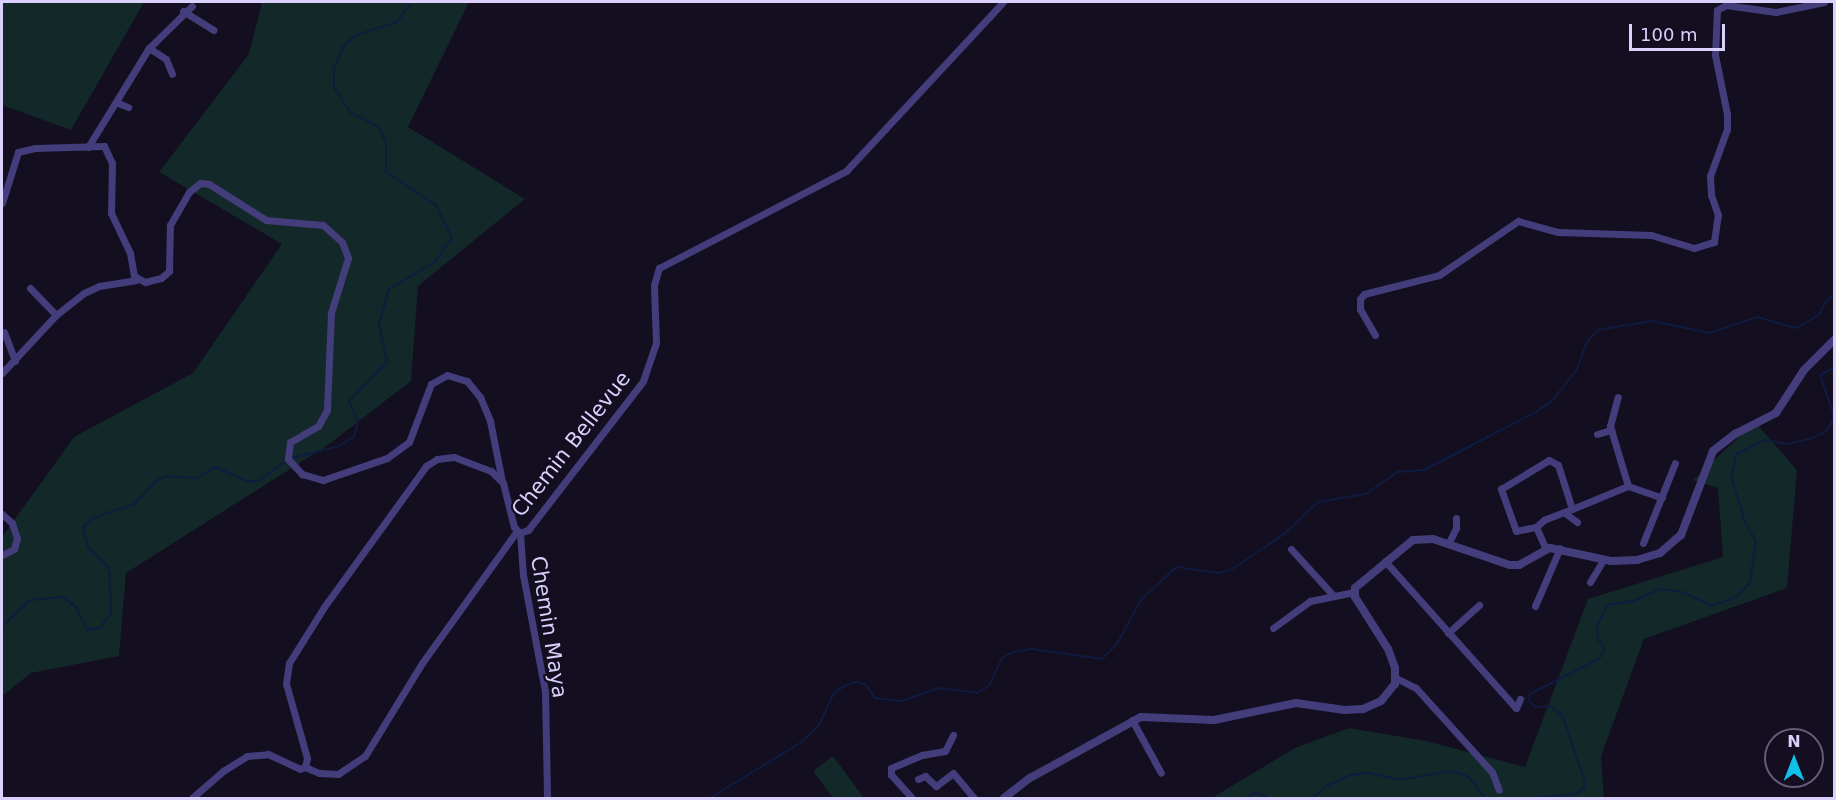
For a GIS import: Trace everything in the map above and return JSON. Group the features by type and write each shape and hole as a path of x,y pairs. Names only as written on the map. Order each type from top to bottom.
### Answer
{"street":[{"name":"Chemin Bellevue","path":"305,768 307,758 286,678 289,663 324,607 430,462 444,458 465,459 491,471 503,483 518,532 533,525 643,381 656,343 654,285 658,268 846,171 1003,2"},
{"path":"1375,335 1360,309 1360,298 1364,294 1439,275 1518,221 1558,232 1651,235 1694,248 1714,242 1718,215 1711,195 1710,176 1727,129 1728,114 1715,55 1717,10 1726,5 1776,12 1824,2"},
{"path":"88,147 118,103 149,48 183,11 192,6"},
{"path":"183,11 213,30"},
{"path":"149,48 166,59 172,74"},
{"path":"118,103 128,106"},
{"path":"2,203 18,152 104,146 111,155 111,213 130,253 136,280"},
{"path":"2,373 56,315 99,286 136,280 153,281 169,271 170,225 189,192 200,183 209,184 266,220 323,225 342,242 348,258 332,313 327,410 318,426 290,442 288,459 302,474 323,480 387,458 409,442 435,379 456,376 475,388 484,404 503,483"},
{"path":"30,288 56,315"},
{"path":"4,332 15,361"},
{"path":"1354,592 1358,583 1385,561 1420,538 1448,544 1510,565 1519,565 1546,549 1560,548 1603,560 1637,560 1673,544 1684,527 1713,451 1735,434 1776,413 1804,370 1834,340"},
{"path":"1618,397 1611,430 1628,486"},
{"path":"1597,434 1611,430"},
{"path":"1519,532 1513,528 1500,489 1546,462 1558,465 1572,509"},
{"path":"1643,543 1675,463"},
{"path":"1512,537 1519,532 1536,527 1544,519 1565,513 1628,486 1662,498"},
{"path":"1565,513 1577,522"},
{"path":"2,514 12,523 16,538 14,549 2,555"},
{"path":"1448,544 1456,528 1456,518"},
{"path":"1536,527 1546,549"},
{"path":"192,798 223,771 247,756 268,754 305,768 338,774 365,756 423,663 518,532"},
{"name":"Chemin Maya","path":"518,532 523,575 545,691 547,798"},
{"path":"1535,606 1560,548"},
{"path":"1291,549 1332,594"},
{"path":"1590,582 1603,560"},
{"path":"1385,561 1516,708 1520,699"},
{"path":"1273,628 1310,601 1332,594 1354,592"},
{"path":"1004,798 1030,778 1132,720 1146,716 1227,718 1296,704 1363,709 1391,692 1396,678 1388,650 1354,592"},
{"path":"1448,633 1479,605"},
{"path":"1396,678 1416,688 1492,772 1499,790"},
{"path":"1132,720 1161,773"},
{"path":"912,798 891,775 891,768 922,755 945,751 953,735"},
{"path":"918,779 923,775 936,786 953,773 974,798"}],"green space":[{"path":"2,2 144,2 71,130 2,105"},
{"path":"262,2 469,2 408,127 525,199 418,286 411,381 328,445 126,573 119,656 31,673 2,696 2,537 74,437 193,373 282,244 159,172 249,54"},
{"path":"1755,422 1797,470 1787,588 1644,639 1601,756 1604,798 1212,798 1295,748 1349,728 1426,741 1525,767 1588,599 1723,557 1718,488 1693,480"},
{"path":"833,756 864,798 833,798 813,771"}],"waterway":[{"path":"2,626 30,600 63,597 77,608 87,630 100,628 111,613 110,575 107,566 88,547 83,527 93,518 134,504 157,480 166,476 197,478 215,467 249,482 260,480 288,459 339,446 354,437 358,421 349,401 387,362 379,324 389,289 435,262 452,238 436,205 386,172 386,143 379,127 350,112 334,87 334,68 344,46 356,35 397,22 412,2"},
{"path":"710,798 800,743 819,725 834,693 846,685 857,682 866,685 875,698 901,701 939,688 977,693 989,686 1002,658 1013,652 1032,649 1102,659 1117,644 1141,600 1177,567 1219,573 1232,569 1284,534 1318,502 1366,494 1397,472 1424,470 1534,413 1552,401 1577,369 1587,342 1598,330 1652,321 1710,333 1757,317 1796,328 1818,316 1827,300 1834,295"},
{"path":"1834,368 1820,375 1834,415"},
{"path":"1531,798 1576,794 1584,788 1585,781 1562,715 1550,706 1535,707 1529,701 1530,694 1599,659 1605,650 1598,639 1597,626 1607,605 1633,601 1660,589 1682,592 1712,606 1737,597 1750,582 1756,541 1745,522 1731,476 1737,454 1765,440 1788,444 1812,438 1827,431 1834,418"},
{"path":"1313,798 1327,786 1350,775 1369,773 1399,780 1451,771 1469,777 1485,798"},
{"path":"1247,798 1255,792 1269,798"}]}
